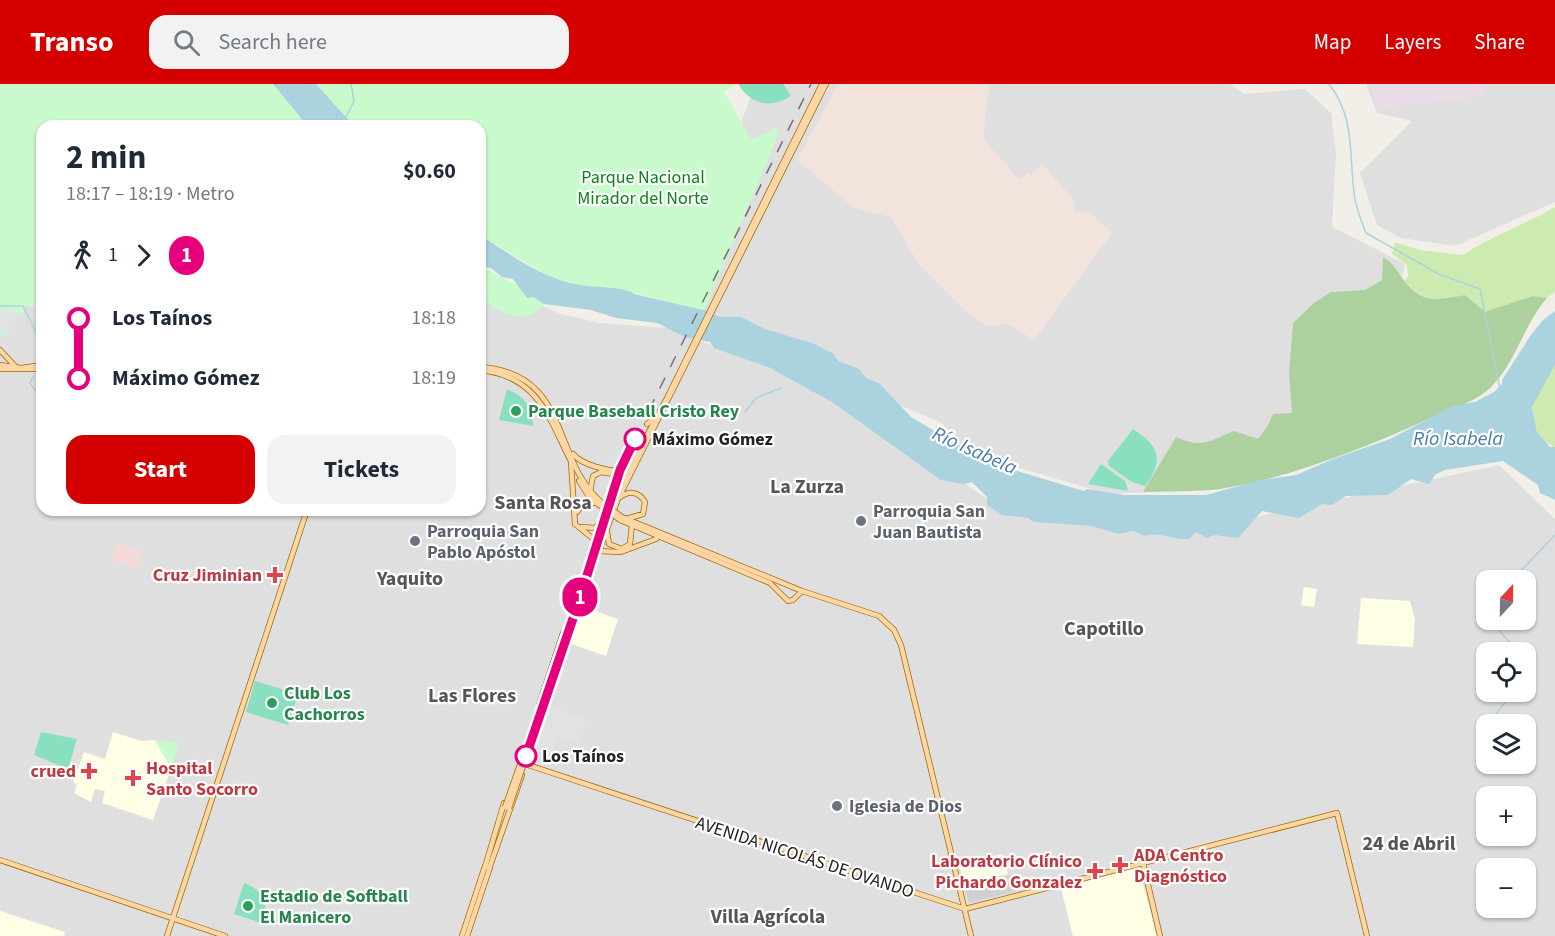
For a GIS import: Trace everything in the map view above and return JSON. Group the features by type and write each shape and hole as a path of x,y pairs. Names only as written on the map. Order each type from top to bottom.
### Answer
{"main road":[{"path":"776,182 822,84"},
{"path":"618,496 826,84"},
{"path":"0,350 10,362 24,368"},
{"path":"0,367 36,367"},
{"path":"486,369 516,379 545,400 590,492 599,503"},
{"path":"516,379 544,405 583,488 599,503 623,519 770,583 788,601 794,600 802,591"},
{"path":"487,868 497,853 582,592 596,541 636,455 668,399"},
{"path":"647,424 658,415"},
{"path":"570,450 584,464 619,471 636,455"},
{"path":"571,462 575,524 596,541"},
{"path":"590,492 593,476 605,471 617,478 618,496"},
{"path":"618,496 632,492 638,494 645,502 643,514 623,519"},
{"path":"599,503 583,503 577,509 577,522 580,526 590,529 607,520"},
{"path":"167,936 305,516"},
{"path":"607,520 607,540 616,549 622,549 630,544 632,523"},
{"path":"467,936 519,762 607,520"},
{"path":"597,551 623,552 658,535 802,591 875,614 894,630 901,645 971,936"},
{"path":"462,936 582,592"},
{"name":"AVENIDA NICOLÁS DE OVANDO","path":"519,762 965,909"},
{"path":"965,909 1337,813 1367,936"},
{"path":"0,860 225,936"},
{"path":"1143,863 1160,936"}],"shaded area":[{"path":"755,84 1230,84 1244,94 1305,89 1331,113 1336,153 1332,227 1405,264 1397,298 1275,451 1220,489 1108,494 968,453 942,423 773,352 677,303"},
{"path":"838,84 995,84 989,87 983,139 1019,179 1028,173 1031,176 1042,164 1074,200 1075,213 1090,212 1112,233 1034,340 1009,324 988,326 970,315 919,264 891,217 853,207 797,160"},
{"path":"1366,84 1555,84 1555,202 1455,246 1401,238 1377,225 1360,173 1412,121 1377,113"},
{"path":"1373,84 1482,84 1484,96 1376,108"},
{"path":"0,237 36,258 36,516 486,516 486,283 561,314 599,323 668,328 831,393 1005,511 1200,529 1499,465 1555,519 1555,936 0,936"},
{"path":"10,309 10,312 21,312 22,315 8,334 0,331 0,310"},
{"path":"117,542 143,551 137,569 111,560"},
{"path":"1304,587 1317,589 1314,607 1301,605"},
{"path":"1361,598 1410,601 1415,619 1413,647 1357,644"},
{"path":"584,607 618,619 606,656 571,644"},
{"path":"549,706 587,719 579,744 558,737 548,769 531,761"},
{"name":"Hospital Santo Socorro","path":"113,732 141,741 155,740 171,768 153,820 102,803 105,791 95,789 91,802 74,793 77,785 73,782 84,752 105,759"},
{"path":"1002,854 1008,874 964,884 959,864"},
{"path":"1138,867 1157,936 1073,936 1061,888"},
{"path":"1011,875 1016,891 969,903 965,888"},
{"path":"0,911 65,932 64,936 0,936"}],"green space":[{"path":"0,84 274,84 303,120 36,120 36,307 23,306 23,314 6,336 0,333"},
{"name":"Parque Nacional Mirador del Norte","path":"316,84 737,84 724,92 751,139 778,126 777,138 704,310 638,294 583,286 548,276 486,239 486,120 349,120"},
{"path":"738,84 783,84 791,96 776,103 762,103 749,97"},
{"path":"1555,207 1555,292 1547,298 1533,296 1485,313 1465,295 1432,299 1418,294 1411,288 1404,280 1408,277 1407,265 1392,254 1395,242 1420,250 1463,255"},
{"path":"1383,257 1392,264 1416,293 1423,297 1437,299 1465,295 1485,312 1533,296 1547,298 1532,319 1500,376 1486,392 1471,401 1355,450 1274,477 1220,489 1143,492 1176,437 1200,443 1234,431 1258,439 1273,414 1292,413 1289,372 1293,323 1314,303 1331,292 1365,290 1382,280"},
{"path":"486,269 519,286 526,298 533,297 544,304 537,311 521,317 495,308 486,301"},
{"path":"1555,365 1554,447 1543,440 1537,432 1532,406"},
{"name":"Parque Baseball Cristo Rey","path":"507,389 519,395 526,403 531,413 533,426 499,420"},
{"path":"1133,429 1149,442 1156,454 1155,469 1145,486 1132,482 1109,466 1108,461"},
{"path":"1101,464 1125,481 1128,491 1088,484"},
{"name":"Club Los Cachorros","path":"255,681 298,694 288,725 246,712"},
{"path":"41,732 77,739 68,769 34,755"},
{"path":"155,740 179,743 171,768"},
{"path":"244,883 256,890 263,899 264,924 234,914"}],"water":[{"path":"273,84 316,84 349,120 303,120"},
{"name":"Río Isabela","path":"486,239 540,272 566,282 630,291 634,294 707,311 720,317 741,317 765,329 812,343 834,354 838,361 859,369 866,378 879,383 911,417 1000,466 1084,491 1087,489 1125,495 1206,495 1261,480 1296,475 1390,439 1453,406 1475,402 1494,392 1502,384 1502,380 1531,335 1543,320 1555,311 1555,365 1532,407 1537,432 1550,447 1555,447 1555,500 1540,493 1538,485 1503,461 1445,470 1436,474 1429,484 1411,479 1388,495 1346,496 1332,505 1322,504 1299,518 1262,511 1238,538 1215,535 1207,538 1196,532 1189,539 1155,534 1144,536 1134,531 1118,534 1092,526 1034,522 1028,518 1002,515 987,505 987,497 972,482 963,484 941,480 832,402 770,368 714,348 710,342 685,337 657,323 616,318 591,310 544,304 533,297 527,298 513,279 502,277 491,268 486,267"}],"waterway":[{"path":"346,117 354,101 351,84"},
{"path":"1329,84 1343,109 1347,122 1355,197 1358,213 1366,233 1439,274 1480,289 1500,389"},
{"path":"0,306 23,306 36,332"},
{"path":"33,377 30,383 36,391"},
{"path":"745,412 756,398 781,388"},
{"path":"1522,570 1555,535"},
{"path":"1500,630 1510,642"},
{"path":"1496,714 1505,702"}],"railway":[{"path":"649,410 811,84"}],"metro line":[{"name":"1","path":"526,756 579,601 620,470 635,439"}],"place":[{"name":"Parque Baseball Cristo Rey","path":"516,411"},
{"name":"Máximo Gómez","path":"635,439"},
{"name":"Parroquia San Juan Bautista","path":"861,521"},
{"name":"Parroquia San Pablo Apóstol","path":"415,541"},
{"name":"Cruz Jiminian","path":"275,575"},
{"name":"Club Los Cachorros","path":"272,703"},
{"name":"Los Taínos","path":"526,756"},
{"name":"crued","path":"89,771"},
{"name":"Hospital Santo Socorro","path":"133,778"},
{"name":"Iglesia de Dios","path":"837,806"},
{"name":"ADA Centro Diagnóstico","path":"1120,865"},
{"name":"Laboratorio Clínico Pichardo Gonzalez","path":"1095,871"},
{"name":"Estadio de Softball El Manicero","path":"248,906"}],"district":[{"name":"La Zurza","path":"807,486"},
{"name":"Santa Rosa","path":"543,502"},
{"name":"Yaquito","path":"410,578"},
{"name":"Capotillo","path":"1104,628"},
{"name":"Las Flores","path":"472,695"},
{"name":"24 de Abril","path":"1409,843"},
{"name":"Villa Agrícola","path":"768,916"}]}
